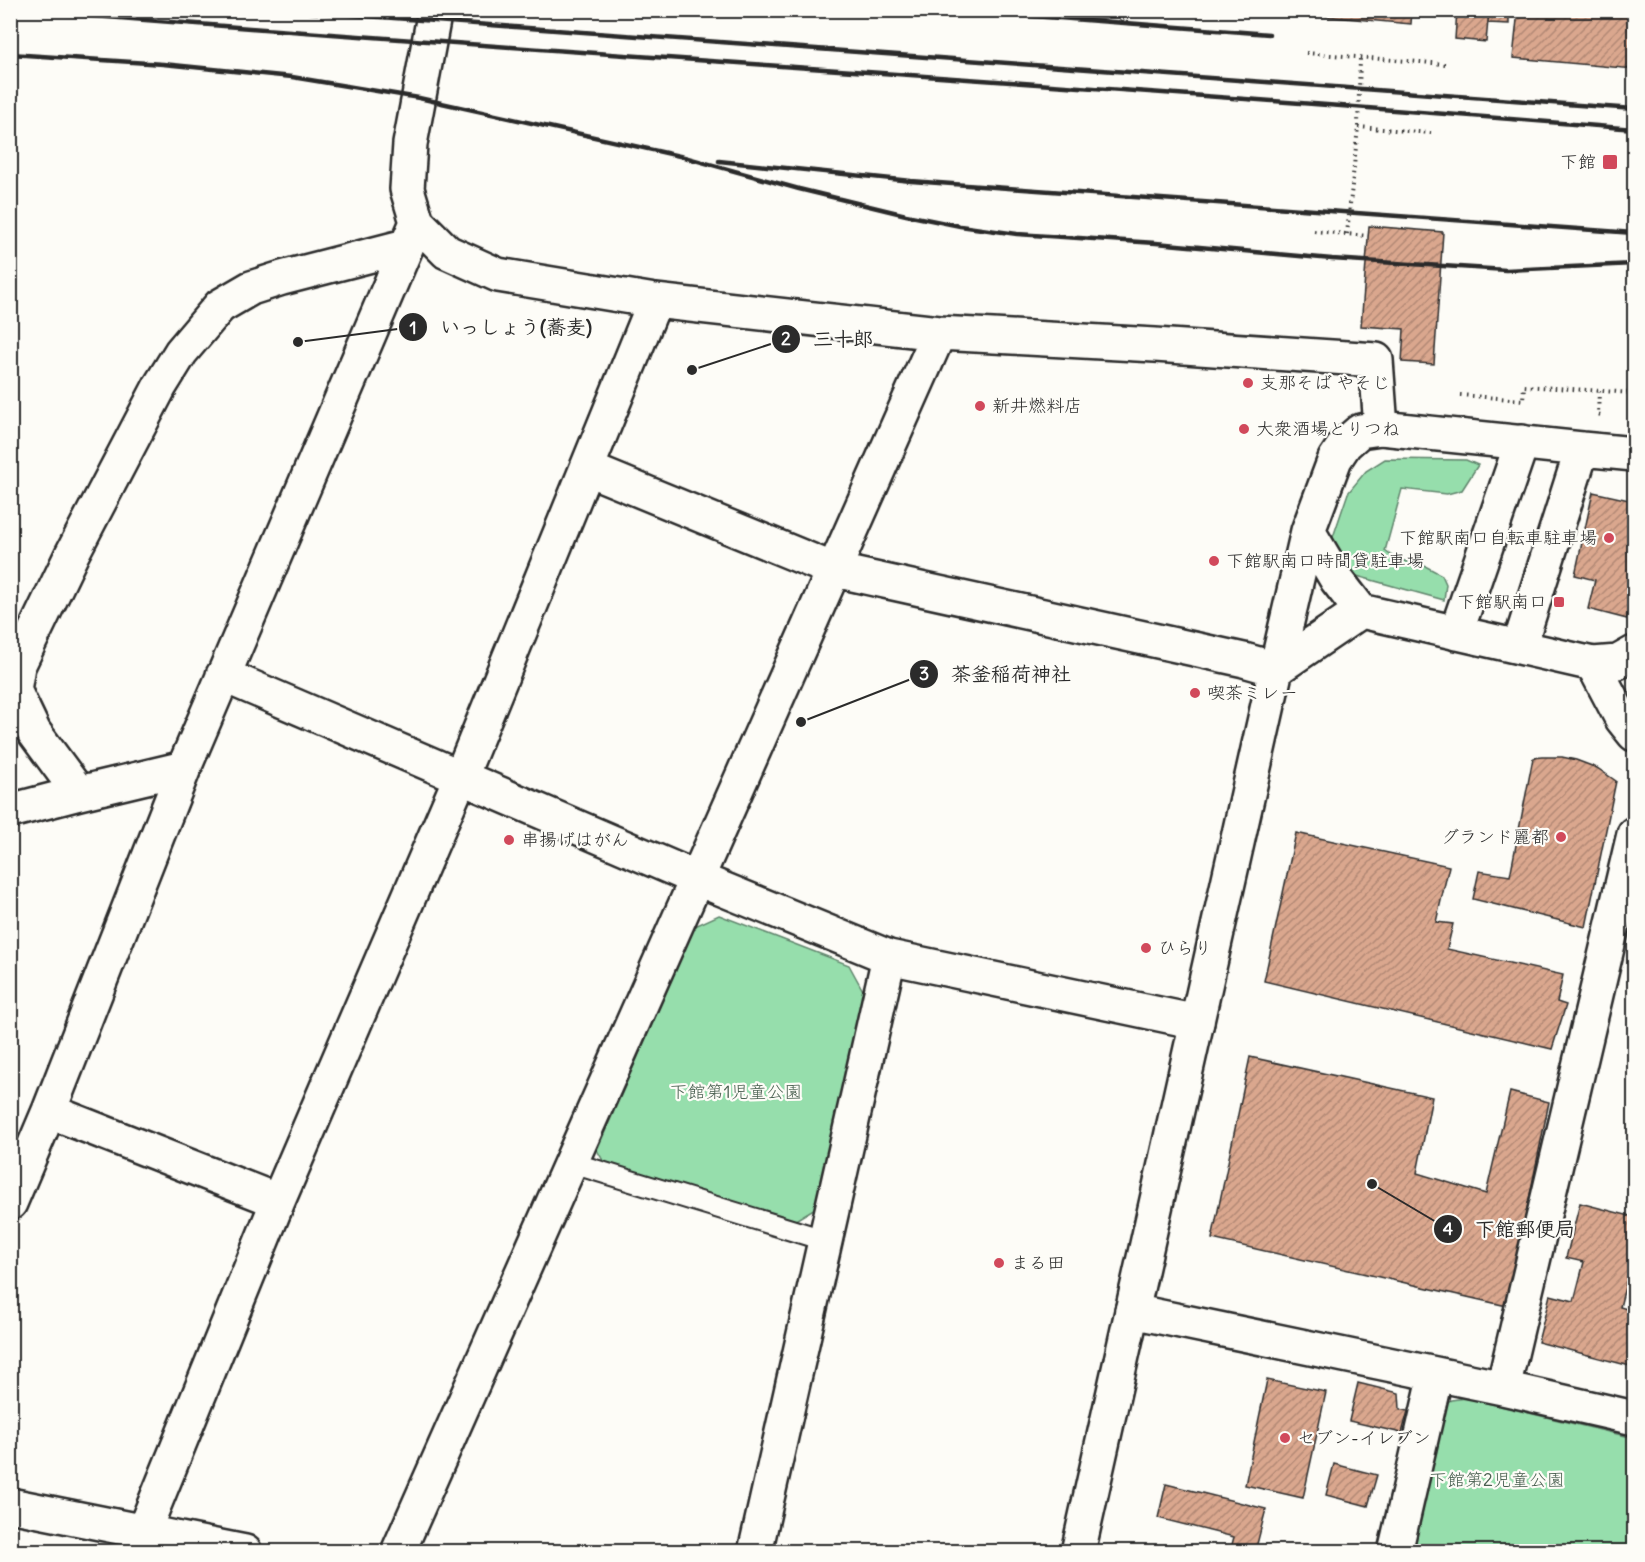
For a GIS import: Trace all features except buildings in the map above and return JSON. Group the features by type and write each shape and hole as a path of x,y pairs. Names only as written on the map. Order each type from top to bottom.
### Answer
{"street":[{"path":"10,1203 49,1111 184,768 411,234 407,189 410,144 435,10"},
{"path":"79,793 34,732 14,690 18,666 72,554 160,386 181,351 220,306 251,288 411,234 498,275 655,301 939,333 1376,360 1381,428"},
{"path":"144,1530 279,1201 461,776 655,301"},
{"path":"398,1551 939,333"},
{"path":"1078,1551 1308,531 1335,459 1345,444 1360,431 1381,428 1635,454"},
{"path":"1456,633 1522,442"},
{"path":"1519,647 1582,449"},
{"path":"588,469 834,570 1276,669 1362,611"},
{"path":"1308,531 1337,580 1362,611 1593,664 1618,662 1635,653"},
{"path":"1593,664 1622,718 1635,734"},
{"path":"223,675 698,879 889,957 1197,1022"},
{"path":"10,811 184,768"},
{"path":"1503,1388 1635,834"},
{"path":"755,1551 889,957"},
{"path":"49,1111 279,1201"},
{"path":"1132,1311 1503,1388 1635,1419"},
{"path":"1395,1551 1436,1374"},
{"path":"10,1505 244,1551"}],"lane":[{"path":"572,1163 824,1240"}],"path":[{"path":"1306,53 1445,64"},
{"path":"1347,234 1358,127 1360,58"},
{"path":"1358,127 1431,133"},
{"path":"1314,231 1368,236"},
{"path":"1460,394 1523,400 1524,386 1635,393"},
{"path":"1598,414 1599,391"}],"green space":[{"path":"1385,459 1466,460 1478,465 1462,490 1447,494 1402,489 1385,551 1396,559 1425,566 1442,575 1446,584 1444,600 1346,573 1337,560 1333,537 1348,493 1366,471"},
{"name":"下館第1児童公園","path":"719,915 849,965 866,996 817,1207 794,1221 605,1164 597,1150 695,926"},
{"name":"下館第2児童公園","path":"1466,1398 1634,1438 1634,1551 1407,1552 1439,1406 1451,1400"}],"railway":[{"path":"19,10 1634,129"},
{"path":"284,10 1634,109"},
{"path":"955,10 1269,34"},
{"path":"10,54 163,64 292,77 419,98 684,157 799,189 906,215 1017,234 1156,243 1332,259 1506,270 1634,264"},
{"path":"719,161 911,181 1634,233"}],"place":[{"name":"下館","path":"1610,162"},
{"name":"いっしょう(蕎麦)","path":"298,342"},
{"name":"三十郎","path":"692,370"},
{"name":"支那そば やそじ","path":"1248,383"},
{"name":"新井燃料店","path":"980,406"},
{"name":"大衆酒場とりつね","path":"1244,429"},
{"name":"下館駅南口自転車駐車場","path":"1609,538"},
{"name":"下館駅南口時間貸駐車場","path":"1214,561"},
{"name":"下館駅南口","path":"1559,602"},
{"name":"喫茶ミレー","path":"1195,693"},
{"name":"茶釜稲荷神社","path":"801,722"},
{"name":"グランド麗都","path":"1561,837"},
{"name":"串揚げはがん","path":"509,840"},
{"name":"ひらり","path":"1146,948"},
{"name":"下館郵便局","path":"1372,1184"},
{"name":"まる田","path":"999,1263"},
{"name":"セブン-イレブン","path":"1285,1438"}]}
